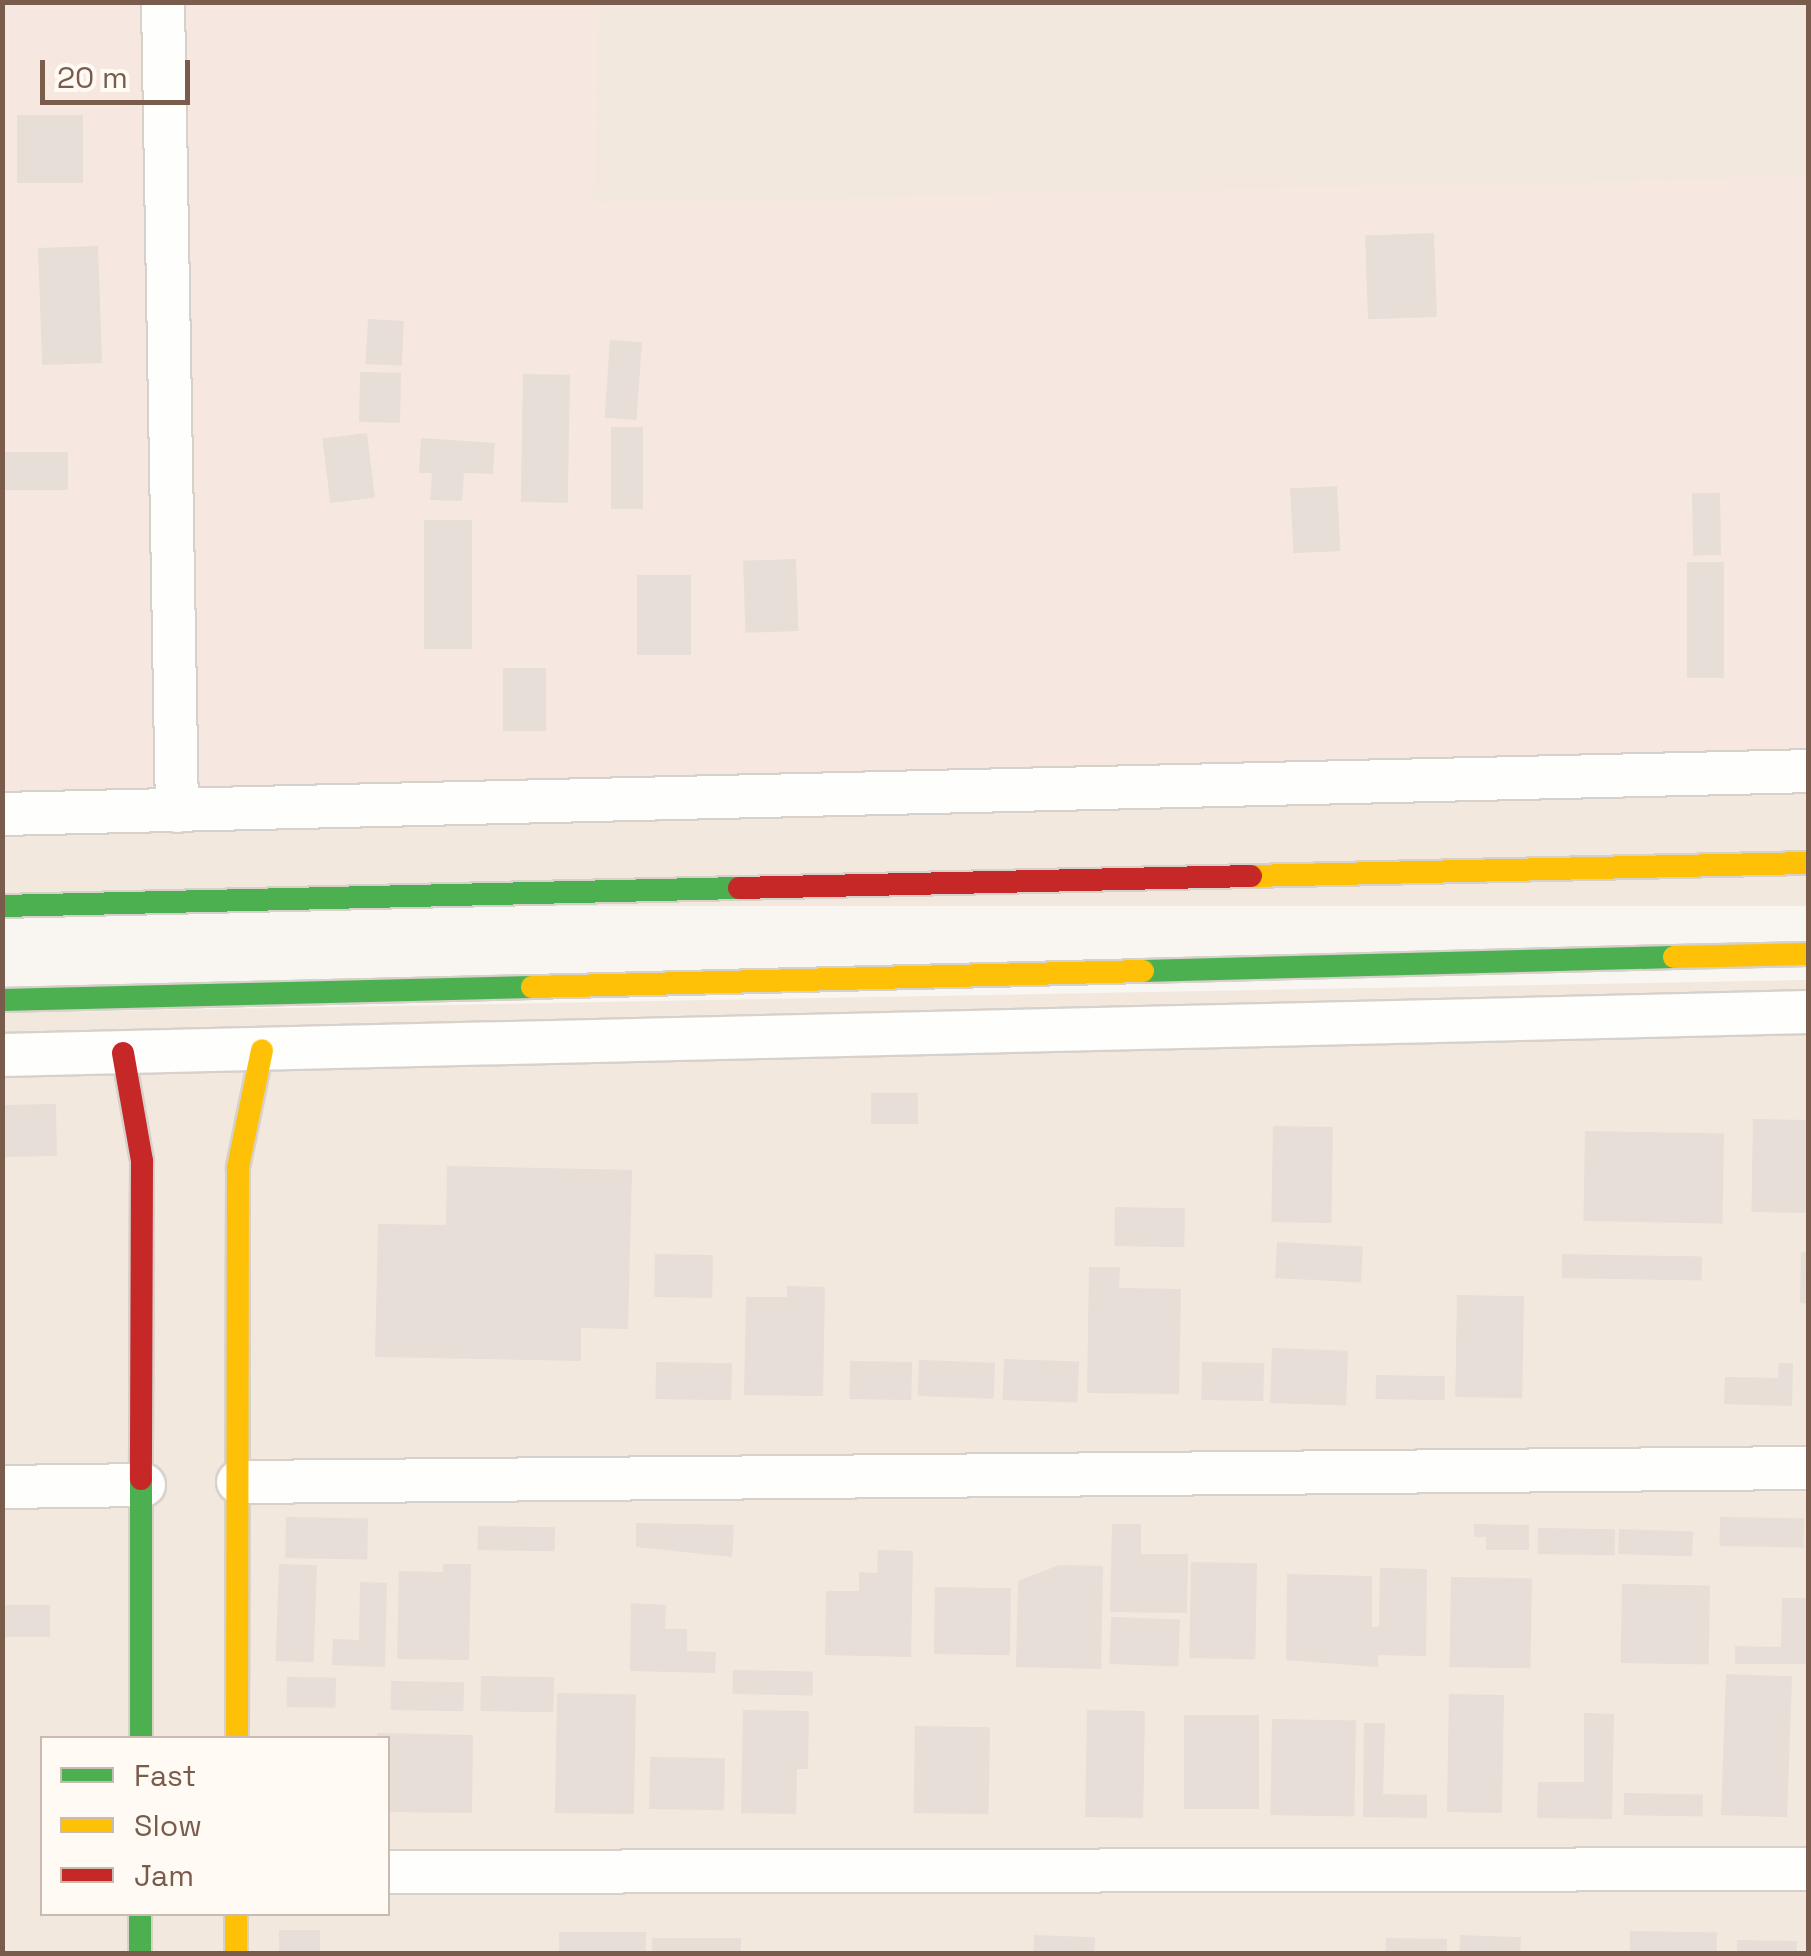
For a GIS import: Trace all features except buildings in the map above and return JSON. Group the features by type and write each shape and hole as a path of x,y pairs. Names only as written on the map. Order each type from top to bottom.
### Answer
{"main road":[{"path":"2,906 1808,864"},
{"path":"2,1000 1808,954"},
{"path":"237,1736 238,1167 262,1050"},
{"path":"123,1053 142,1161 141,1736"},
{"path":"140,1916 140,1954"},
{"path":"236,1916 236,1954"}],"street":[{"path":"163,2 177,811"},
{"path":"2,814 1808,771"},
{"path":"2,1056 1808,1012"},
{"path":"238,1482 1808,1468"},
{"path":"2,1487 144,1484"},
{"path":"390,1872 1808,1868"}],"shaded area":[{"path":"2,3 1808,3 1808,906 2,906"},
{"path":"2,3 598,3 594,203 1808,177 1808,771 3,814"},
{"path":"1808,980 1808,1953 3,1953 2,1013"}],"traffic: fast":[{"path":"2,906 739,888"},
{"path":"1143,971 1674,957"},
{"path":"2,1000 532,987"},
{"path":"141,1479 141,1736"},
{"path":"140,1916 140,1954"}],"traffic: slow":[{"path":"1251,876 1808,863"},
{"path":"1674,957 1808,954"},
{"path":"532,987 1143,971"},
{"path":"237,1736 238,1167 262,1050"},
{"path":"236,1916 236,1954"}],"traffic: jam":[{"path":"739,888 1251,876"},
{"path":"123,1053 142,1161 141,1479"}]}
